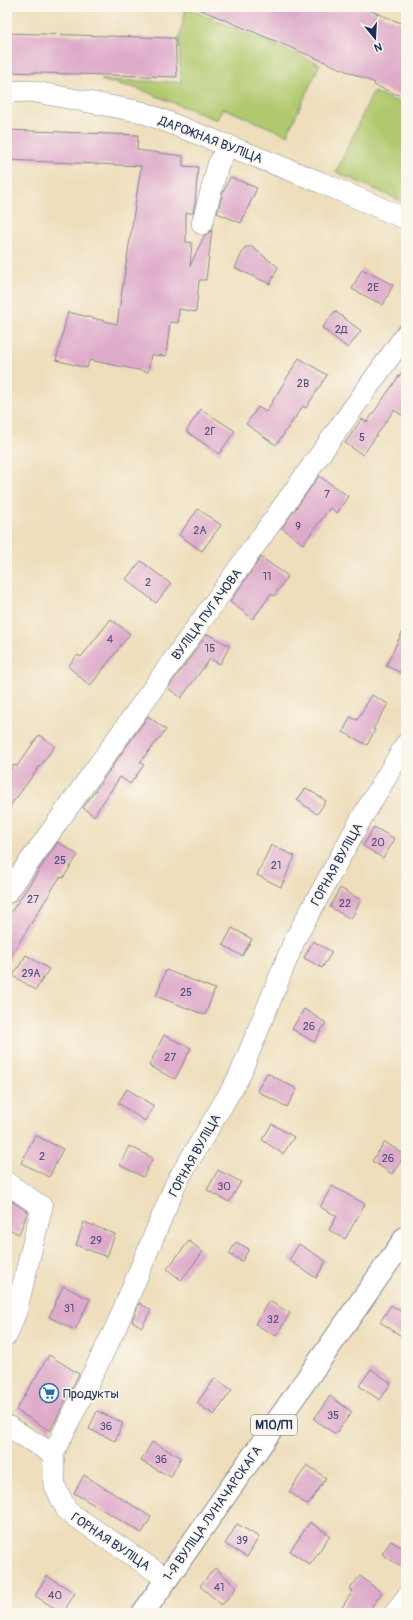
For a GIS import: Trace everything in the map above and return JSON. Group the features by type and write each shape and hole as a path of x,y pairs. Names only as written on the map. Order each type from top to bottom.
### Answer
{"main road":[{"name":"1-Я ВУЛІЦА ЛУНАЧАРСКАГА","path":"143,1613 406,1237"}],"street":[{"name":"ДАРОЖНАЯ ВУЛІЦА","path":"7,92 30,91 142,112 228,145 406,219"},
{"path":"202,224 218,165 228,145"},
{"name":"ВУЛІЦА ПУГАЧОВА","path":"7,893 406,334"},
{"name":"ГОРНАЯ ВУЛІЦА","path":"167,1579 67,1511 55,1486 53,1454 116,1326 176,1183 239,1077 295,939 361,819 406,744"},
{"path":"7,1183 42,1207 16,1312 7,1335"},
{"path":"7,1426 53,1454"},
{"path":"395,1613 406,1598"}],"green space":[{"path":"186,8 320,64 287,135 223,108 217,120 139,89 101,80 181,82 179,40"},
{"path":"373,92 406,105 406,203 336,172"}],"building":[{"path":"194,7 361,7 406,25 406,98 374,85 375,83"},
{"path":"7,33 175,38 177,77 7,72"},
{"path":"7,130 138,135 137,150 183,156 183,166 198,167 193,213 186,213 186,242 192,243 190,266 204,236 212,230 206,280 199,280 196,312 179,309 178,323 170,322 166,356 151,355 148,372 89,360 87,368 56,360 68,312 117,324 141,166 7,160"},
{"path":"230,177 257,188 241,223 217,213"},
{"path":"245,247 252,247 278,267 270,284 235,268"},
{"path":"362,269 393,285 383,305 352,289"},
{"path":"335,311 361,331 348,348 322,328"},
{"path":"299,358 327,375 306,408 303,406 276,445 246,424 258,407 266,412"},
{"path":"406,366 406,418 394,410 363,455 345,443 362,419 367,422"},
{"path":"201,409 235,431 219,454 186,431"},
{"path":"319,476 348,496 337,513 330,508 303,544 282,528"},
{"path":"198,509 221,525 202,551 179,535"},
{"path":"261,557 288,576 274,596 271,594 253,619 230,602"},
{"path":"141,561 171,584 156,603 126,579"},
{"path":"111,619 130,634 90,686 68,666 78,655 81,657"},
{"path":"406,624 406,675 386,666"},
{"path":"207,634 230,646 220,664 210,659 181,698 168,688"},
{"path":"372,695 388,704 373,729 375,730 367,745 343,732 350,717 357,720"},
{"path":"148,716 166,730 140,762 144,765 130,784 120,777 94,816 83,808"},
{"path":"39,735 55,746 7,810 7,775 14,765 17,766"},
{"path":"306,788 326,801 317,814 297,800"},
{"path":"374,827 395,839 383,858 363,846"},
{"path":"58,842 78,855 63,878 60,877 7,962 7,918"},
{"path":"271,845 295,856 281,887 257,875"},
{"path":"340,888 361,900 351,919 330,907"},
{"path":"232,928 252,939 242,956 223,945"},
{"path":"313,941 332,952 322,968 304,958"},
{"path":"26,955 49,969 36,990 13,976"},
{"path":"166,970 215,989 205,1015 156,996"},
{"path":"304,1009 326,1023 314,1042 292,1029"},
{"path":"164,1035 191,1048 175,1079 149,1066"},
{"path":"267,1073 297,1089 287,1107 257,1091"},
{"path":"127,1089 154,1106 145,1121 118,1103"},
{"path":"272,1124 294,1137 283,1154 262,1140"},
{"path":"35,1135 63,1149 49,1177 21,1163"},
{"path":"385,1142 405,1155 392,1174 372,1161"},
{"path":"129,1146 153,1158 143,1177 120,1165"},
{"path":"218,1170 241,1182 229,1202 207,1190"},
{"path":"332,1186 365,1204 345,1239 329,1230 337,1216 320,1207"},
{"path":"7,1198 28,1212 19,1234 7,1228"},
{"path":"84,1222 115,1234 107,1257 76,1245"},
{"path":"189,1241 203,1252 181,1280 167,1269"},
{"path":"236,1242 249,1249 242,1261 229,1254"},
{"path":"299,1244 326,1261 316,1278 289,1260"},
{"path":"63,1286 90,1299 75,1330 49,1317"},
{"path":"269,1301 290,1313 276,1336 255,1324"},
{"path":"139,1303 151,1310 142,1327 132,1321"},
{"path":"391,1305 406,1315 406,1339 380,1322"},
{"name":"Продукты","path":"49,1355 79,1374 50,1431 16,1410"},
{"path":"371,1369 391,1383 380,1400 359,1386"},
{"path":"215,1378 232,1390 214,1415 197,1403"},
{"path":"330,1396 352,1412 335,1434 314,1419"},
{"path":"97,1411 123,1423 115,1441 89,1429"},
{"path":"152,1442 181,1457 171,1477 141,1461"},
{"path":"307,1465 326,1478 308,1505 289,1492"},
{"path":"84,1475 151,1517 142,1533 74,1493"},
{"path":"310,1522 330,1535 310,1565 290,1551"},
{"path":"237,1524 259,1537 247,1557 225,1544"},
{"path":"391,1541 406,1550 406,1570 382,1554"},
{"path":"215,1568 237,1587 222,1605 200,1586"},
{"path":"47,1576 75,1593 63,1613 35,1596"},
{"path":"360,1576 382,1593 367,1613 338,1613 353,1591 350,1589"}],"place":[{"name":"Продукты","path":"49,1393"}]}
